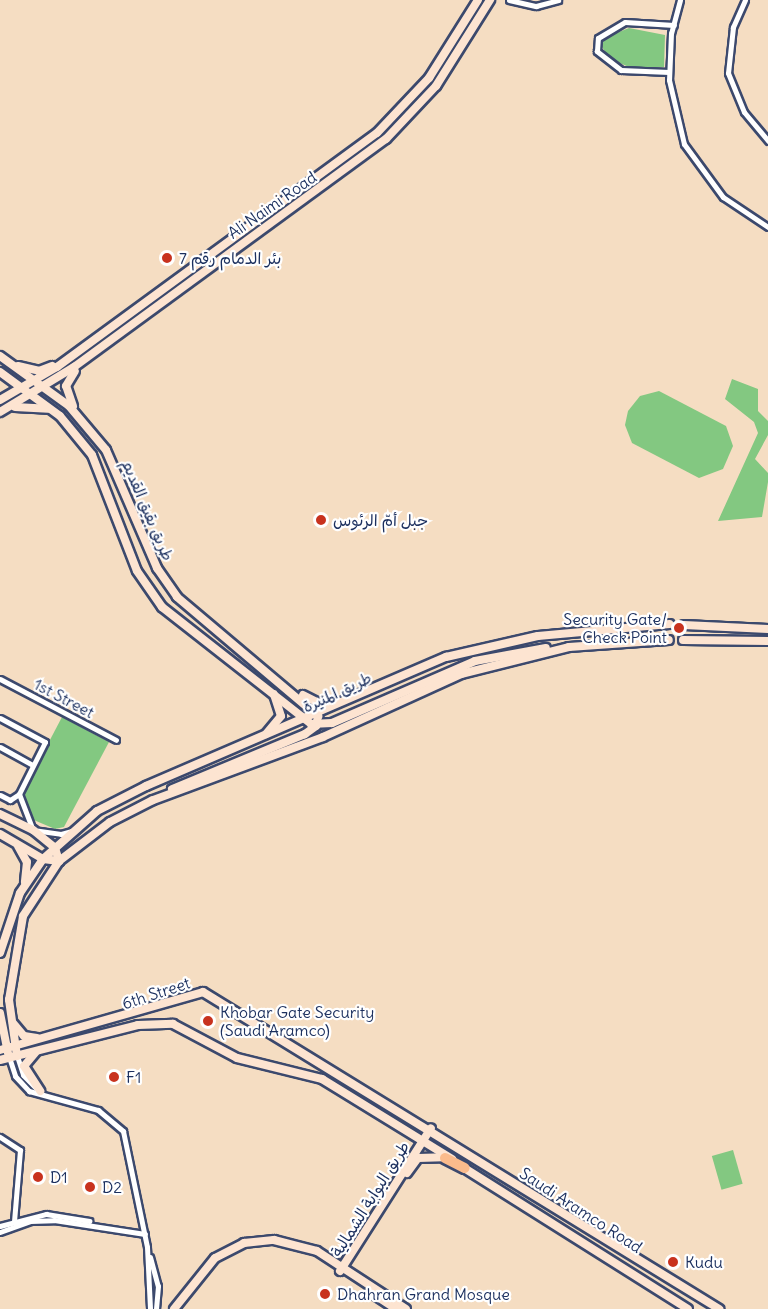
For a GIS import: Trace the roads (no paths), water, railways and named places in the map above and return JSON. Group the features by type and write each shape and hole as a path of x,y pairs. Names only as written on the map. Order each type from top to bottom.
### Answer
{"highway":[{"path":"445,1158 465,1168"}],"main road":[{"name":"Ali Naimi Road","path":"0,400 70,358 376,133 435,70 478,0"},
{"name":"Ali Naimi Road","path":"1,412 44,388 386,139 436,86 490,0"},
{"path":"2,357 39,371 70,358"},
{"name":"طريق بقيق القديم","path":"2,357 82,419 117,468 153,560 177,597 202,623 280,679 318,716"},
{"path":"82,419 66,386 86,358"},
{"name":"طريق بقيق القديم","path":"0,372 54,411 100,468 132,560 152,595 183,627 265,684 307,721 317,725"},
{"path":"1,412 34,405 54,411"},
{"name":"طريق المنيرة","path":"20,893 43,859 97,811 146,786 307,721 446,657 493,645 669,624"},
{"path":"684,625 768,629"},
{"name":"طريق المنيرة","path":"8,1048 12,959 23,916 59,861 110,822 153,800 323,738 461,674 569,647 669,640"},
{"path":"683,640 768,641"},
{"path":"153,800 317,725 475,661 569,647"},
{"path":"280,679 321,704 355,699"},
{"path":"259,740 277,725 281,711 265,684"},
{"path":"317,725 318,716"},
{"path":"0,814 33,830 55,848 59,861 43,859 0,834"},
{"path":"0,953 20,893 27,862 15,843"},
{"name":"6th Street","path":"8,1048 56,1036 194,992 240,1010 431,1128"},
{"path":"0,1015 8,1048 13,1057"},
{"path":"9,1016 27,1038 56,1036"},
{"name":"6th Street","path":"0,1059 160,1022 212,1044 237,1058 322,1079 423,1140"},
{"path":"40,1091 24,1066 41,1049"},
{"name":"طريق البوابة الشمالية","path":"341,1269 431,1128"},
{"name":"Saudi Aramco Road","path":"431,1128 719,1309"},
{"name":"Saudi Aramco Road","path":"423,1140 688,1309"},
{"path":"379,1210 418,1158 445,1158"},
{"path":"174,1309 208,1263 244,1243 296,1243 406,1309"},
{"path":"178,1309 214,1263 247,1245 291,1246 341,1269 396,1309"}],"street":[{"path":"509,0 536,6 558,0"},
{"path":"680,0 674,25 669,72 684,144 723,197 768,227"},
{"path":"742,1 733,27 728,73 744,112 768,141"},
{"path":"669,72 621,70 607,63 597,45 602,32 626,22 674,25"},
{"name":"1st Street","path":"0,679 116,741"},
{"path":"0,718 45,742 19,794 10,800 0,795"},
{"path":"0,747 32,765"},
{"path":"19,794 33,830 61,834 76,829"},
{"path":"13,1057 23,1075 40,1091 51,1096"},
{"path":"13,1057 24,1088 98,1110 119,1124 158,1286 156,1309"},
{"path":"0,1137 20,1150 14,1223 0,1233"},
{"path":"0,1226 54,1215 144,1232"},
{"path":"147,1247 150,1309"}],"place":[{"name":"بئر الدمام رقم 7","path":"167,258"},
{"name":"جبل أمّ الرئوس","path":"321,520"},
{"name":"Security Gate/ Check Point","path":"679,628"},
{"name":"Khobar Gate Security (Saudi Aramco)","path":"208,1021"},
{"name":"F1","path":"114,1077"},
{"name":"D1","path":"38,1177"},
{"name":"D2","path":"90,1187"},
{"name":"Kudu","path":"673,1262"},
{"name":"Dhahran Grand Mosque","path":"325,1294"}]}
